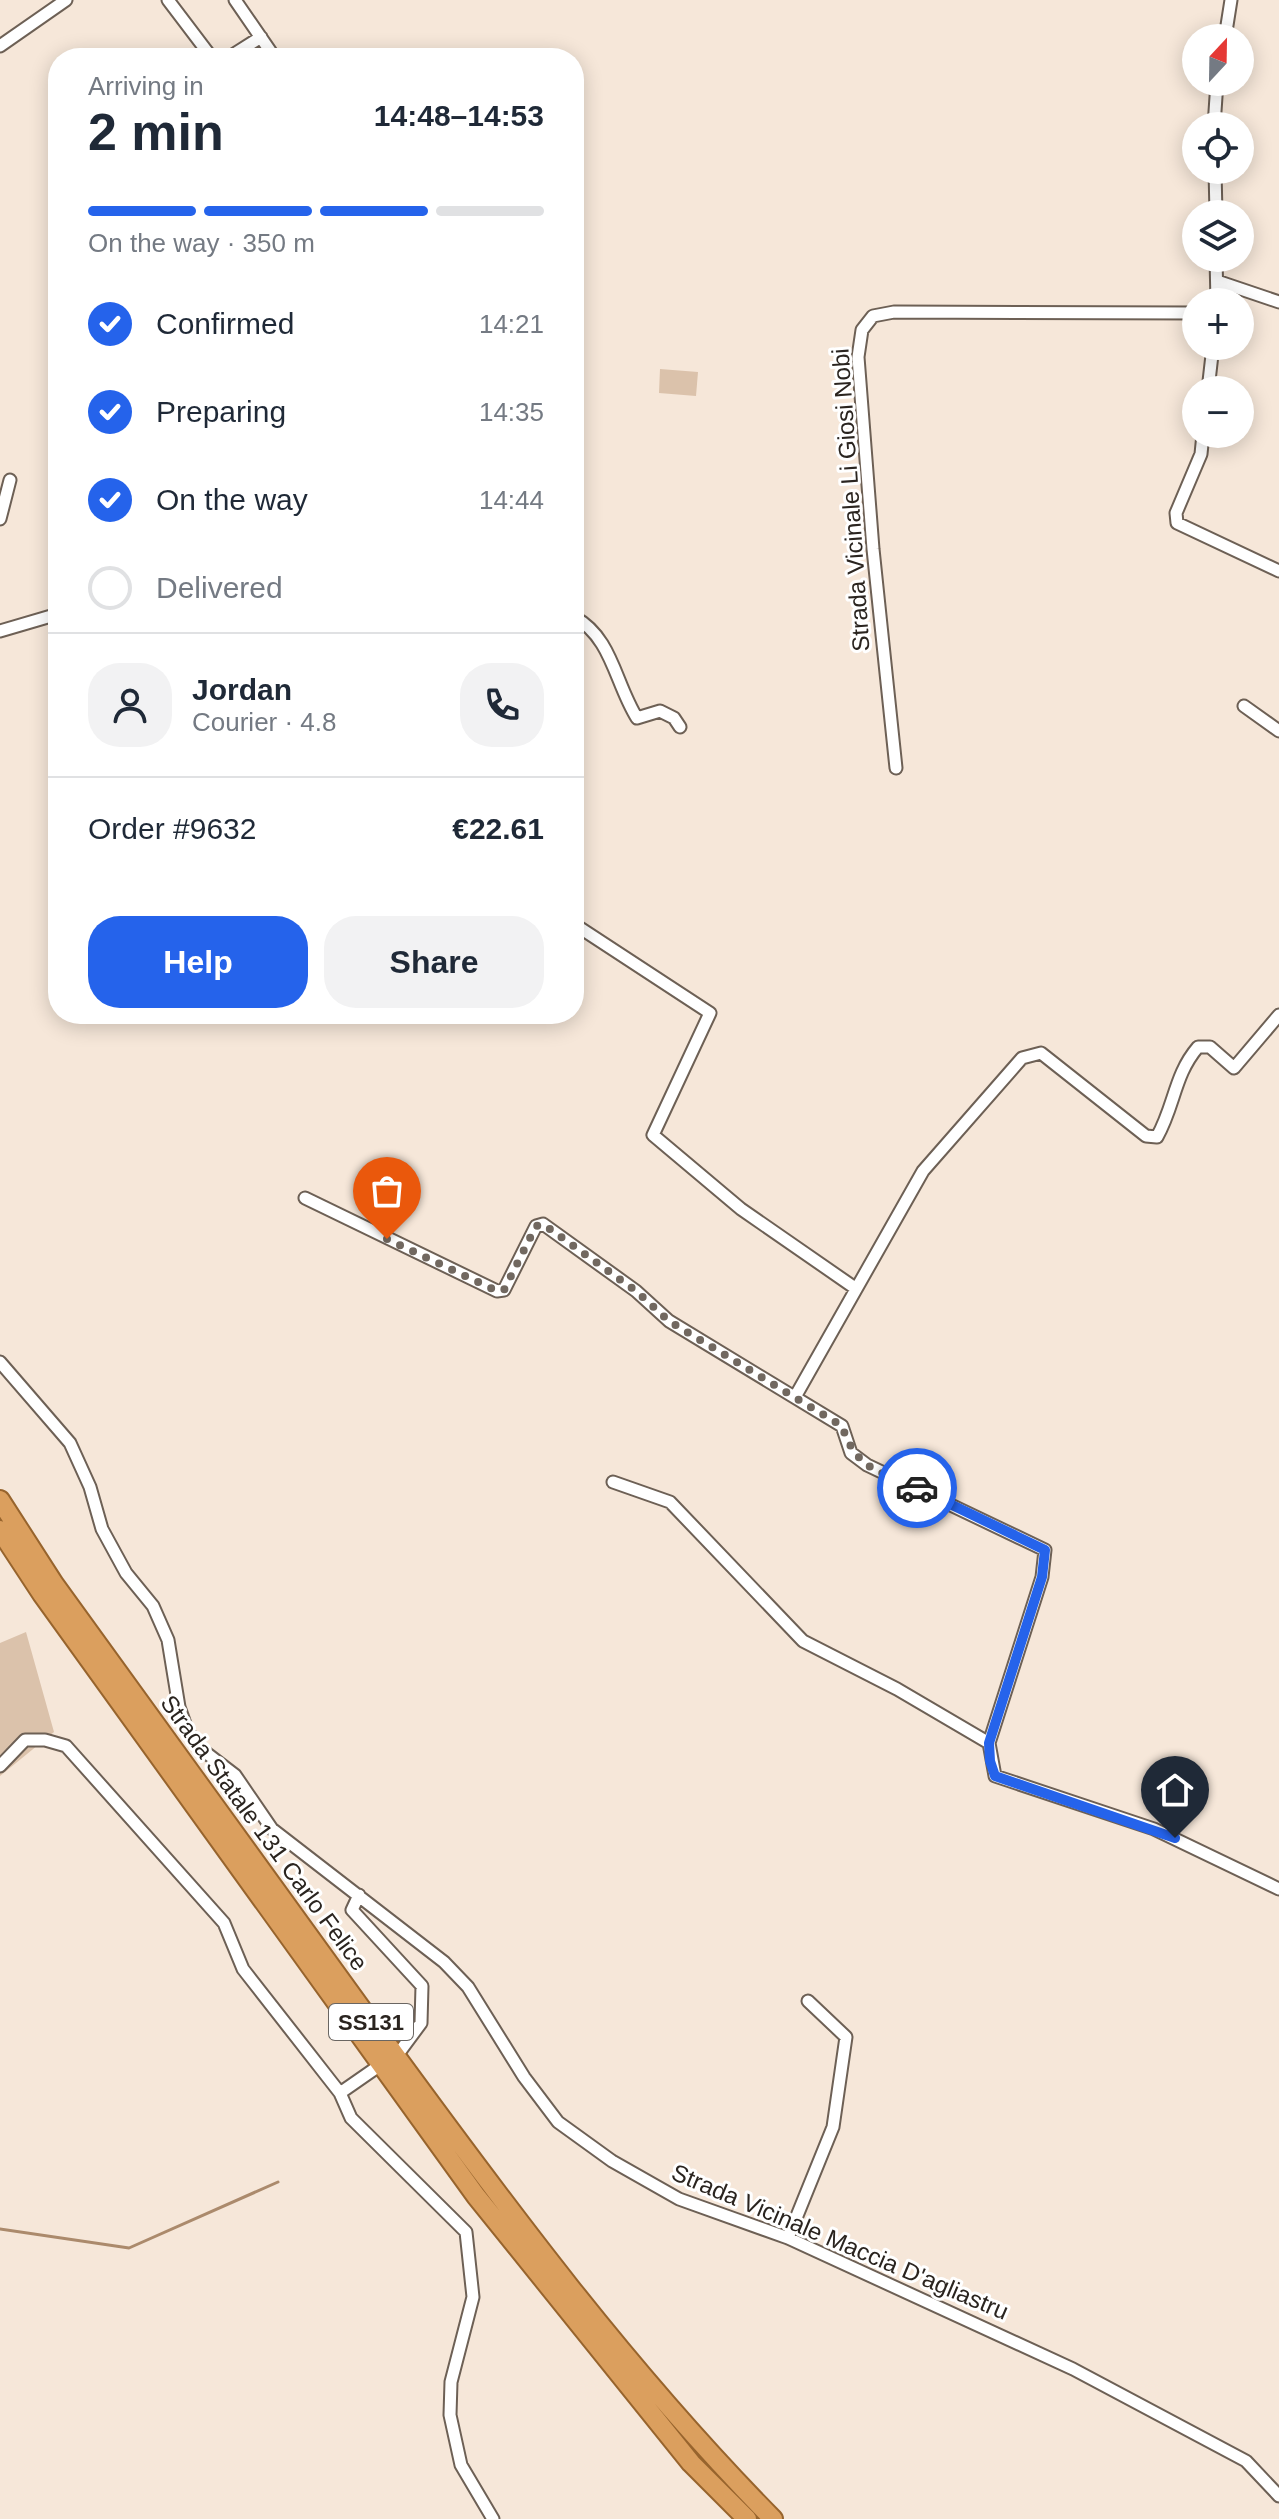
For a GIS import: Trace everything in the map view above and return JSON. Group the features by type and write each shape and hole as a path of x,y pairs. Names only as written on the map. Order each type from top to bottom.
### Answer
{"highway":[{"name":"Strada Statale 131 Carlo Felice","path":"0,1500 63,1597 586,2310 704,2449 773,2519"},
{"name":"Strada Statale 131 Carlo Felice","path":"0,1530 42,1594 476,2196 691,2463 747,2519"}],"street":[{"path":"0,46 66,0"},
{"path":"168,0 204,48"},
{"path":"235,0 268,48"},
{"path":"1227,24 1231,0"},
{"path":"244,48 261,37"},
{"path":"1217,272 1217,288"},
{"path":"1217,281 1279,302"},
{"name":"Strada Vicinale Li Giosi Nobi","path":"896,768 873,549 858,357 862,330 873,316 894,312 1182,313"},
{"path":"1202,448 1176,513 1177,523 1279,571"},
{"path":"0,519 10,480"},
{"path":"0,631 48,617"},
{"path":"584,622 601,639 637,718 660,711 674,718 680,727"},
{"path":"1244,706 1279,731"},
{"path":"584,931 710,1013 653,1135 741,1209 855,1288"},
{"path":"795,1397 923,1171 1022,1058 1041,1053 1146,1136 1157,1137 1169,1115 1182,1066 1198,1047 1210,1047 1234,1068 1279,1015"},
{"path":"305,1198 497,1291 504,1290 536,1226 543,1224 636,1291 669,1321 842,1426 851,1453 867,1465 1045,1550 1042,1577 989,1743 995,1776 1154,1829 1279,1889"},
{"name":"Strada Vicinale Maccia D'agliastru","path":"0,1362 70,1443 90,1487 102,1529 126,1573 153,1606 168,1640 179,1707 188,1732 201,1749 235,1775 272,1829 444,1962 468,1987 524,2077 558,2122 612,2161 679,2199 788,2238 1073,2369 1246,2461 1279,2496"},
{"path":"613,1482 670,1502 803,1641 897,1689 989,1743"},
{"path":"0,1766 25,1740 45,1740 66,1746 224,1923 243,1969 340,2093 351,2118 466,2232 473,2297 451,2382 450,2415 461,2465 493,2519"},
{"path":"359,1895 352,1910 422,1986 421,2023 401,2050"},
{"path":"788,2238 833,2127 846,2037 808,2001"},
{"path":"340,2093 376,2068"}],"shaded area":[{"path":"660,369 698,372 696,396 659,393"},
{"path":"26,1632 54,1732 0,1776 0,1643"}],"waterway":[{"path":"0,2229 129,2248 278,2182"}],"way so far":[{"path":"387,1239 497,1291 504,1290 528,1238 536,1226 543,1224 636,1291 669,1321 842,1426 851,1453 867,1465 917,1488"}],"route":[{"path":"917,1488 1045,1550 1042,1577 989,1743 995,1776 1175,1838"}]}
